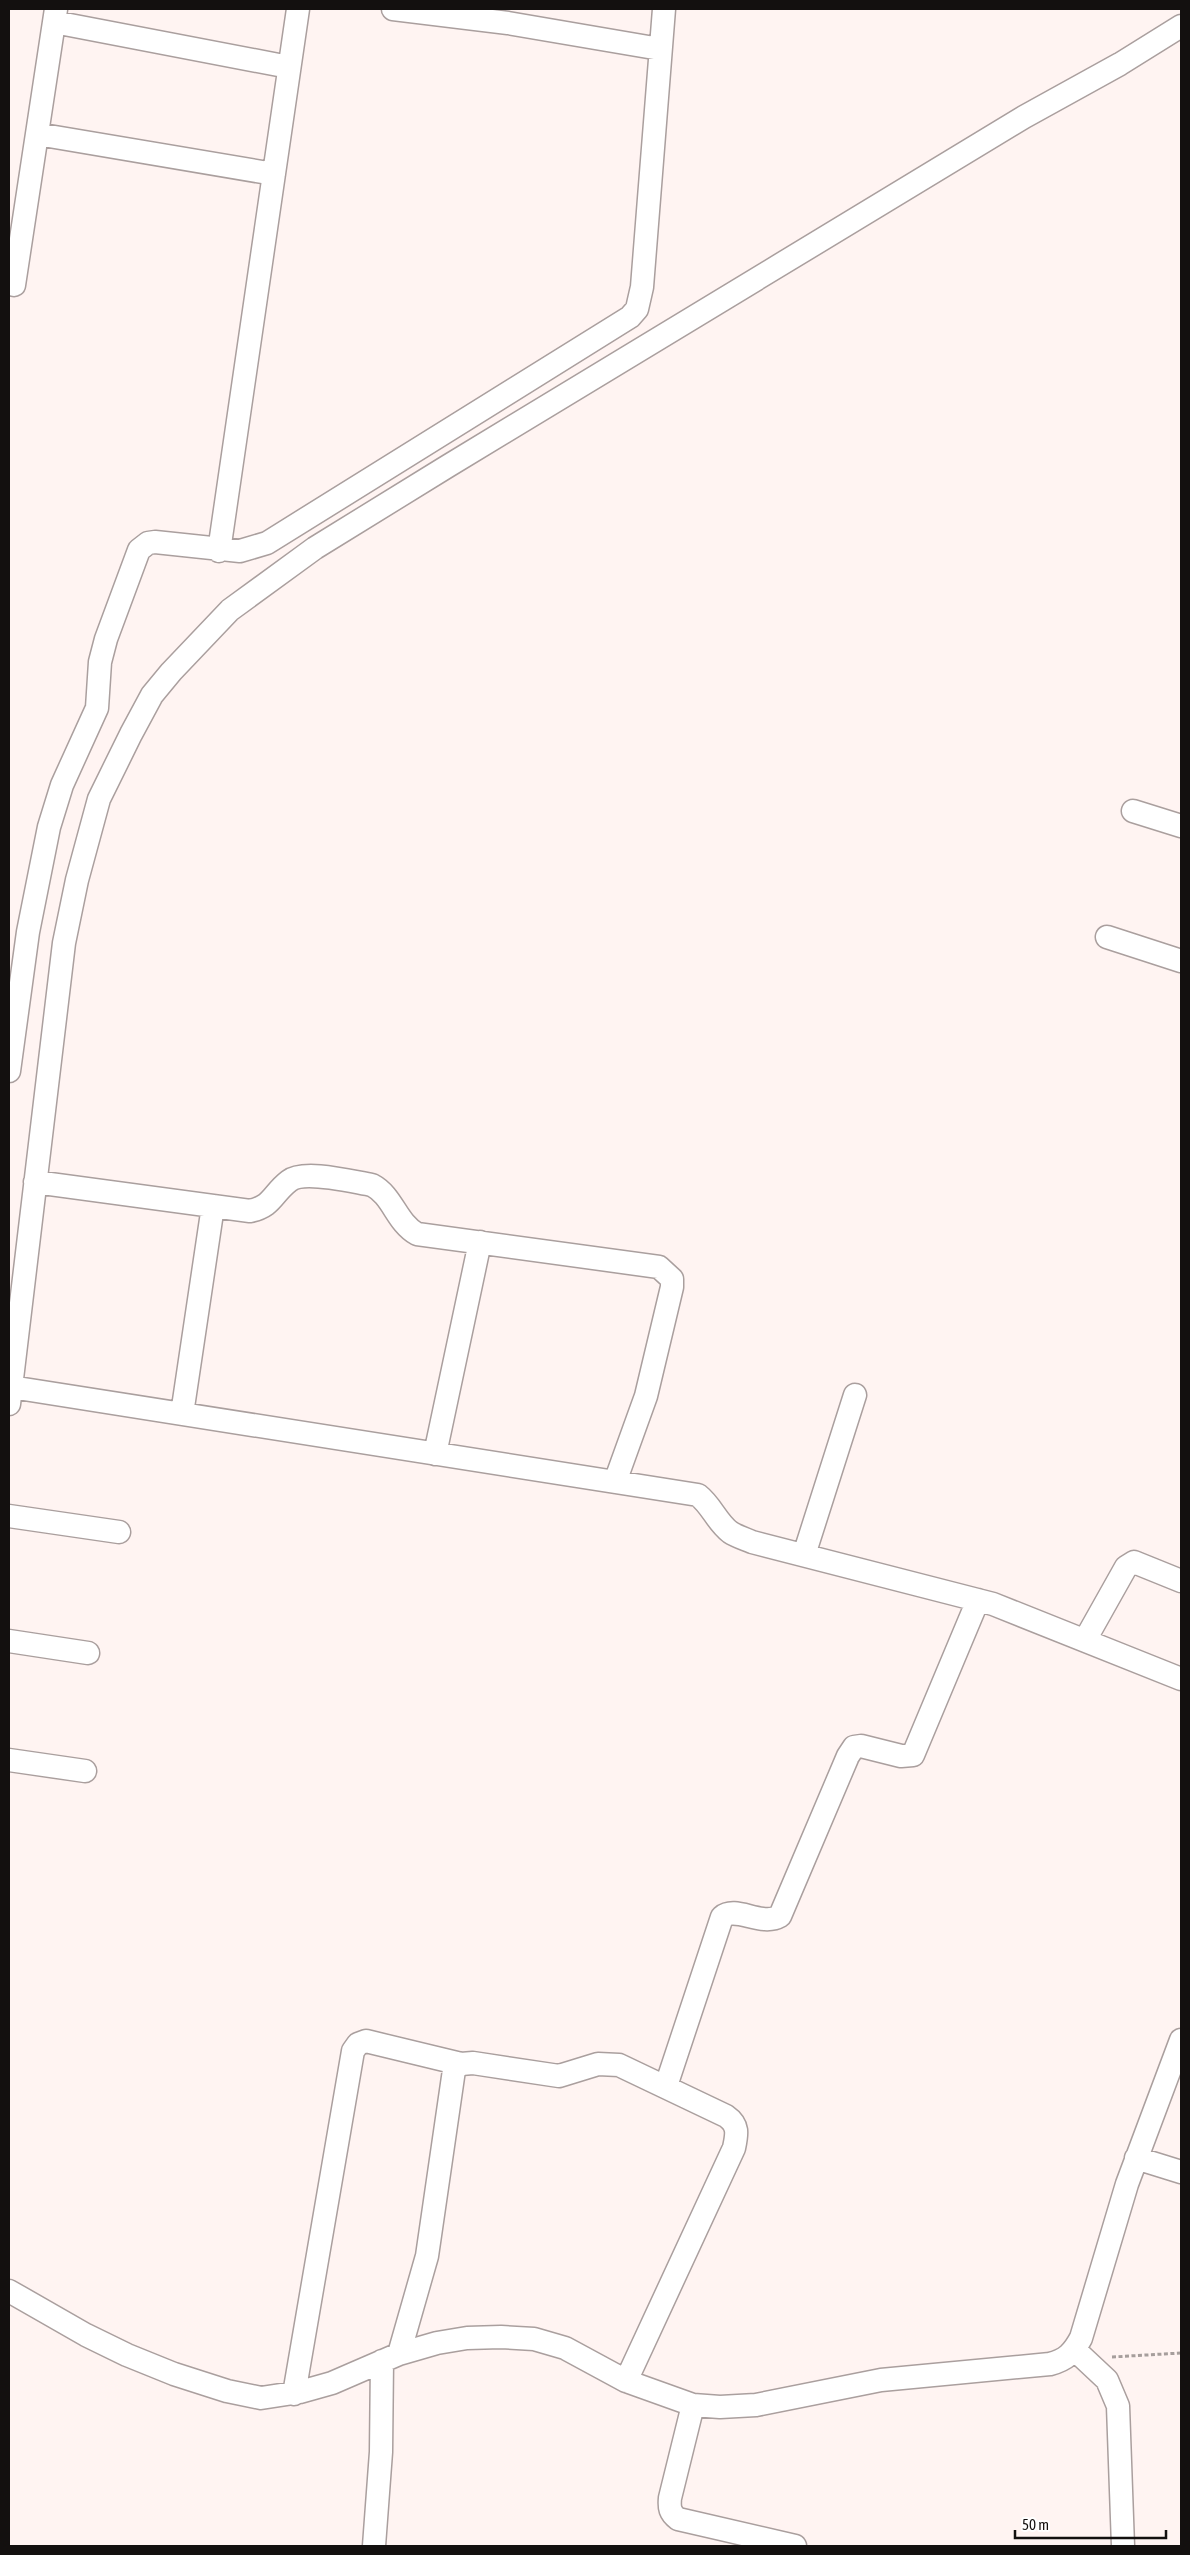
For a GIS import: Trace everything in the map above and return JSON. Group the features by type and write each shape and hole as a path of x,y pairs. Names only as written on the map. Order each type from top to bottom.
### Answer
{"street":[{"path":"219,551 298,9"},
{"path":"394,9 508,23 660,49"},
{"path":"9,1071 28,932 49,827 62,785 97,708 100,662 139,550 148,543 155,542 240,552 267,543 633,313 640,302 642,288 664,9"},
{"path":"14,286 55,15 289,67"},
{"path":"1181,26 1120,64 1024,117 652,341 314,548 230,610 171,672 148,703 99,799 88,836 64,942 10,1396 182,1414 698,1495 710,1504 718,1520 731,1532 752,1542 978,1600 1085,1640 1181,1679"},
{"path":"37,134 274,174"},
{"path":"1133,811 1181,826"},
{"path":"1107,936 1181,961"},
{"path":"35,1182 250,1211 267,1205 289,1180 313,1176 372,1185 380,1189 403,1222 417,1234 659,1267 672,1279 653,1371 615,1482"},
{"path":"182,1414 213,1206"},
{"path":"436,1454 480,1242"},
{"path":"804,1556 855,1395"},
{"path":"9,1516 119,1532"},
{"path":"1085,1640 1126,1567 1134,1562 1181,1581"},
{"path":"666,2086 722,1917 732,1912 768,1921 780,1916 848,1756 854,1747 861,1746 908,1757 913,1754 978,1600"},
{"path":"9,1641 88,1653"},
{"path":"9,1760 85,1770"},
{"path":"294,2394 353,2052 358,2044 366,2041 461,2064 473,2063 559,2076 609,2063 619,2065 666,2086 726,2116 734,2122 737,2132 734,2148 626,2382"},
{"path":"1123,2546 1118,2406 1107,2380 1080,2354 1081,2338 1136,2158 1179,2049"},
{"path":"374,2546 391,2357 427,2256 452,2080 454,2070 461,2064"},
{"path":"1136,2158 1181,2172"},
{"path":"9,2291 86,2335 174,2374 226,2391 261,2398 294,2394 332,2383 391,2357 437,2343 467,2338 501,2337 534,2339 565,2348 626,2382 693,2405 720,2407 756,2405 881,2380 1050,2364 1080,2354"},
{"path":"693,2405 670,2498 669,2508 672,2514 678,2519 794,2546"}],"path":[{"path":"1080,2354 1181,2353"}]}
